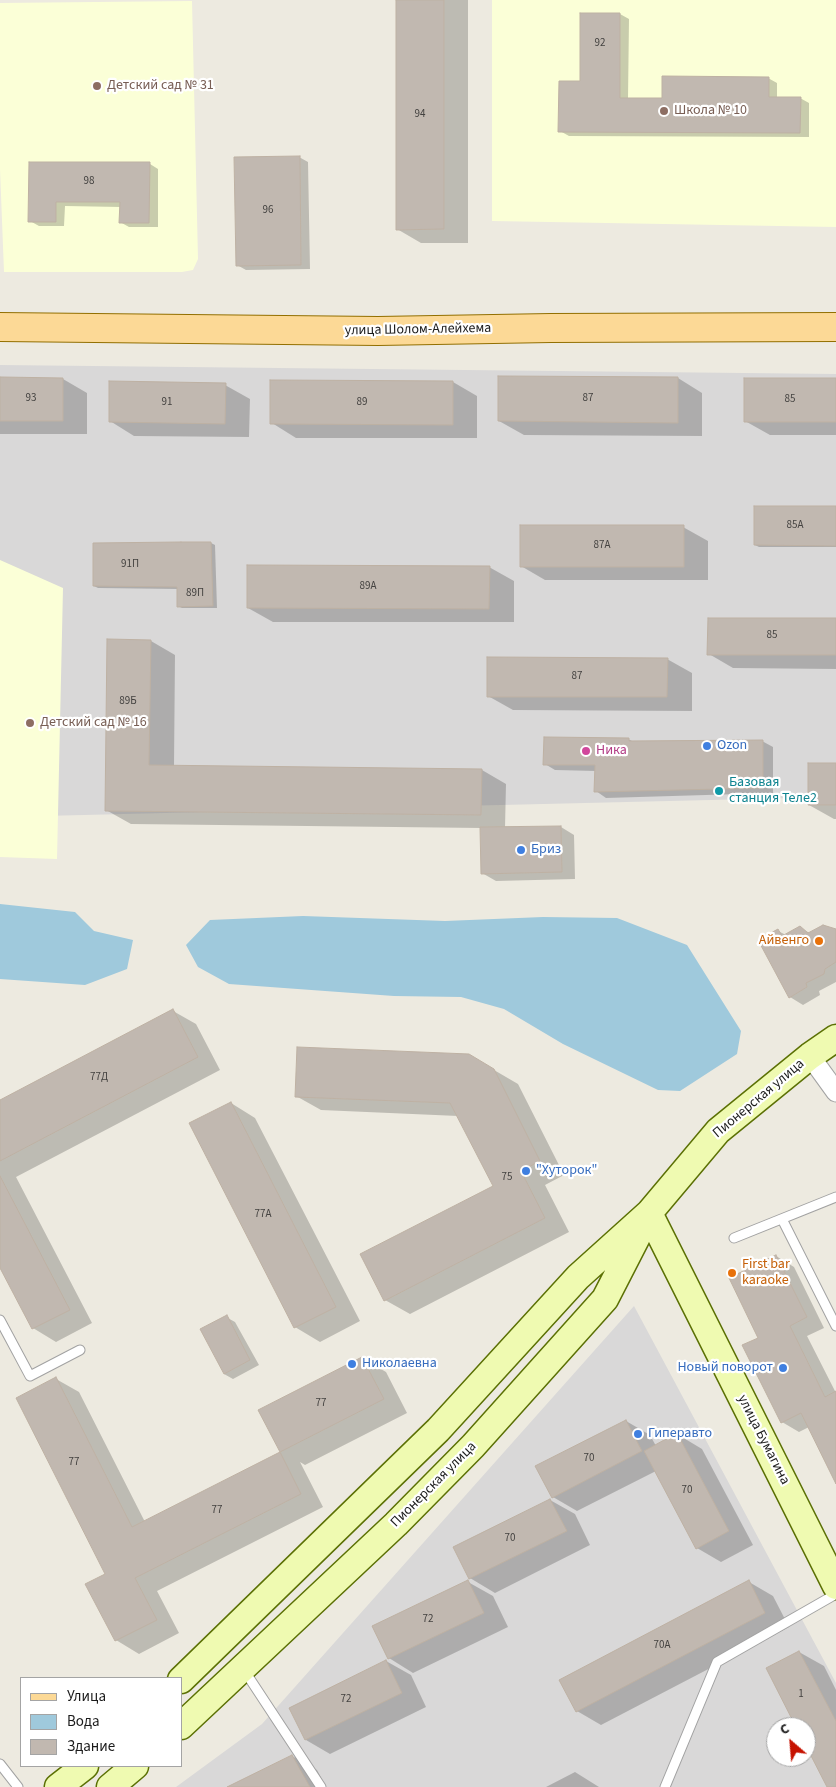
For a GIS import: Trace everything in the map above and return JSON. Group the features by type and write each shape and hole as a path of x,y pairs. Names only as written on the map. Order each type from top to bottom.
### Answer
{"main road":[{"name":"улица Шолом-Алейхема","path":"0,328 378,331 836,327"},
{"name":"Пионерская улица","path":"182,1679 417,1450 578,1277 649,1213 718,1131 810,1056 836,1038"},
{"name":"Пионерская улица","path":"182,1725 244,1669 396,1524 472,1446 605,1299 649,1213"},
{"name":"улица Бумагина","path":"649,1213 836,1586"},
{"path":"58,1787 84,1767"},
{"path":"110,1787 134,1767"}],"street":[{"path":"810,1056 836,1092"}],"lane":[{"path":"734,1238 836,1197"},
{"path":"782,1219 836,1326"},
{"path":"0,1320 30,1376 80,1350"},
{"path":"665,1787 716,1662 836,1594"},
{"path":"244,1669 321,1787"},
{"path":"0,1764 18,1787"}],"shaded area":[{"name":"Школа № 10","path":"492,0 836,0 836,227 492,221"},
{"name":"Детский сад № 31","path":"192,1 198,259 193,270 182,272 4,272 0,169 0,3"},
{"path":"0,365 836,374 836,797 0,817"},
{"name":"Детский сад № 16","path":"0,560 63,588 57,859 0,857"},
{"path":"634,1306 836,1683 836,1787 176,1787 262,1724"}],"water":[{"path":"0,904 75,912 94,931 133,940 127,969 85,985 0,979"},
{"path":"303,916 445,921 543,917 617,918 687,945 741,1031 737,1054 680,1091 658,1090 563,1044 504,1009 461,997 394,996 229,984 198,967 186,945 210,920"}],"building":[{"path":"396,0 444,0 444,229 396,230"},
{"path":"580,13 620,13 620,98 662,98 662,76 769,77 769,97 801,97 800,133 558,132 559,81 580,81"},
{"path":"300,156 301,265 236,266 234,157"},
{"path":"29,162 150,162 149,223 119,223 120,202 56,202 56,222 28,222"},
{"path":"498,376 678,377 678,423 498,421"},
{"path":"0,377 63,378 63,421 0,421"},
{"path":"744,378 836,378 836,422 744,422"},
{"path":"270,380 453,381 453,425 270,424"},
{"path":"109,381 226,383 225,424 109,422"},
{"path":"754,506 836,506 836,546 754,545"},
{"path":"520,525 684,525 684,567 520,567"},
{"path":"211,542 213,606 177,607 177,587 93,586 93,543"},
{"path":"247,565 490,566 489,609 247,608"},
{"path":"708,618 836,618 836,655 707,655"},
{"path":"107,639 151,640 149,765 482,769 481,815 105,811"},
{"path":"487,657 668,658 667,697 487,697"},
{"path":"544,737 629,738 629,741 763,740 763,788 594,792 595,765 543,765"},
{"path":"808,763 836,763 836,805 808,805"},
{"name":"Бриз","path":"561,826 562,872 481,874 480,827"},
{"path":"823,925 836,929 836,962 825,969 824,974 806,983 807,987 789,998 758,940 778,929 782,936 800,926 808,933"},
{"path":"173,1009 198,1057 0,1161 0,1100"},
{"path":"297,1047 469,1054 494,1069 540,1161 521,1171 545,1218 384,1301 360,1254 493,1186 450,1103 295,1097"},
{"path":"231,1102 336,1307 294,1328 189,1123"},
{"path":"0,1176 70,1310 32,1329 0,1268"},
{"name":"Новый поворот","path":"776,1255 807,1317 790,1326 825,1397 836,1391 836,1484 801,1413 781,1423 742,1345 758,1338 729,1278"},
{"path":"227,1315 250,1360 224,1374 200,1329"},
{"path":"362,1357 384,1399 280,1452 258,1410"},
{"path":"56,1377 132,1527 280,1452 301,1494 135,1578 157,1620 115,1641 85,1584 105,1574 16,1398"},
{"path":"626,1420 642,1451 552,1498 535,1466"},
{"path":"677,1433 729,1531 696,1549 644,1451"},
{"path":"550,1499 567,1531 469,1579 453,1547"},
{"path":"468,1580 484,1613 388,1659 372,1626"},
{"path":"749,1580 765,1613 576,1712 559,1680"},
{"path":"799,1651 836,1721 836,1787 827,1787 816,1766 816,1717 791,1717 766,1668"},
{"path":"386,1660 402,1693 305,1740 289,1708"},
{"path":"292,1755 310,1787 227,1787"}],"place":[{"name":"Детский сад № 31","path":"97,86"},
{"name":"Школа № 10","path":"664,111"},
{"name":"Детский сад № 16","path":"30,723"},
{"name":"Ozon","path":"707,746"},
{"name":"Ника","path":"586,751"},
{"name":"Базовая станция Теле2","path":"719,791"},
{"name":"Бриз","path":"521,850"},
{"name":"Айвенго","path":"819,941"},
{"name":"\"Хуторок\"","path":"526,1171"},
{"name":"First bar karaoke","path":"732,1273"},
{"name":"Николаевна","path":"352,1364"},
{"name":"Новый поворот","path":"783,1368"},
{"name":"Гиперавто","path":"638,1434"}]}
